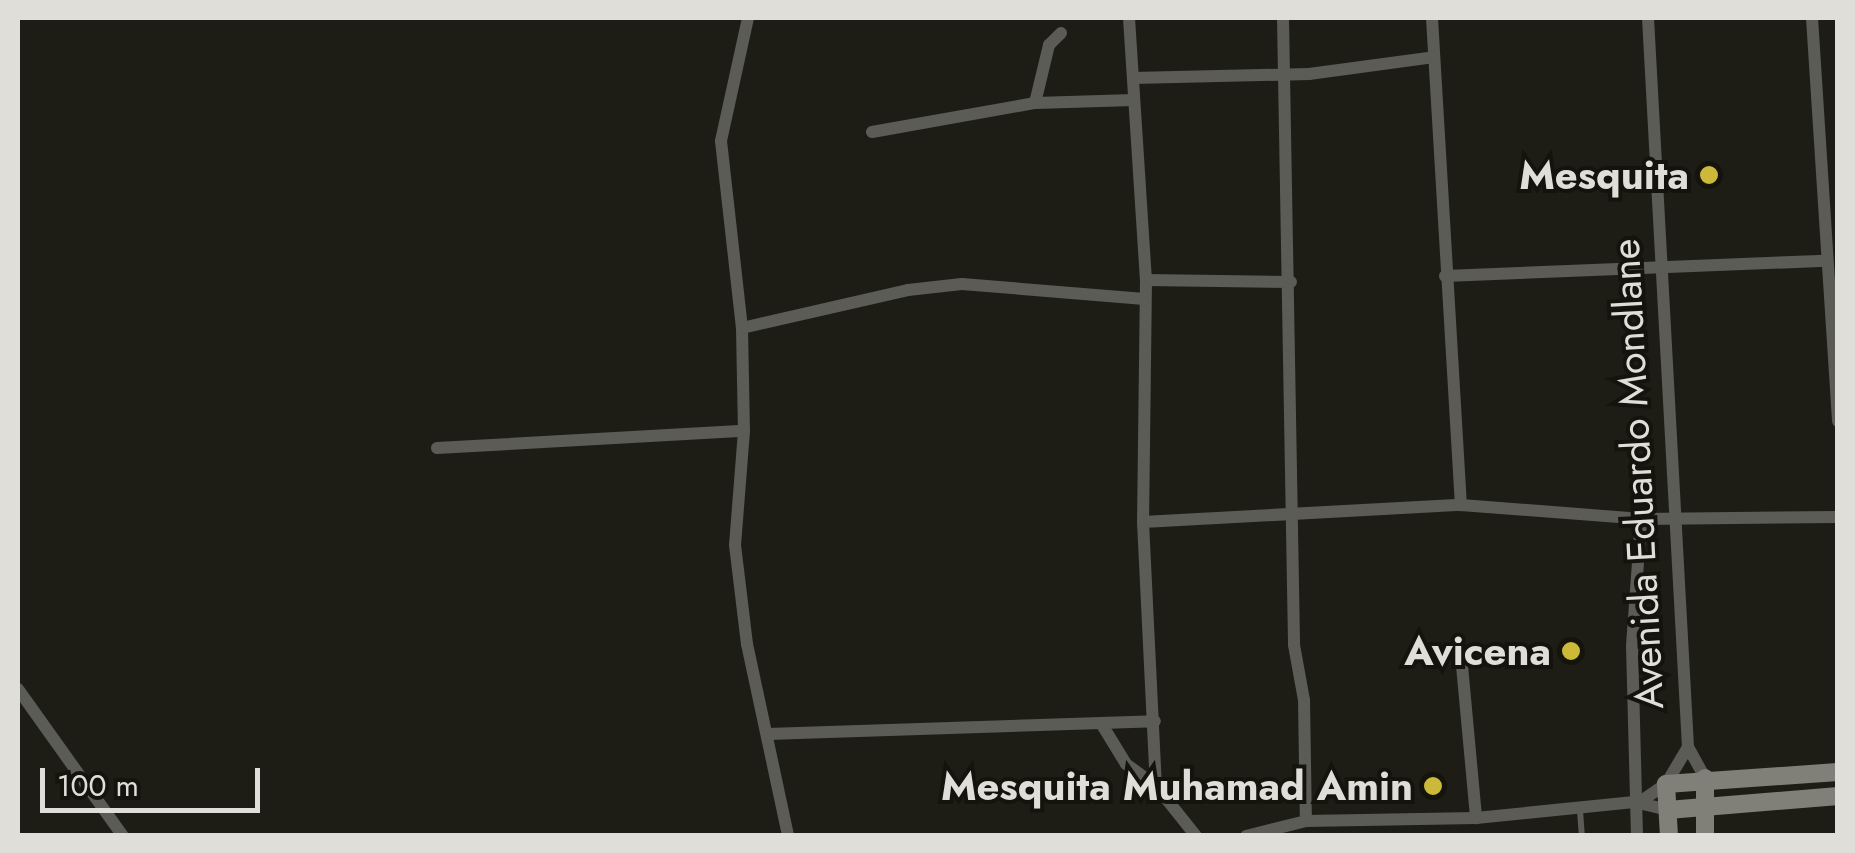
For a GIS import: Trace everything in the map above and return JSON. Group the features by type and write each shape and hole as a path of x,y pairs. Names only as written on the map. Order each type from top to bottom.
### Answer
{"street":[{"path":"748,18 721,141 742,328 744,432 735,545 747,644 788,836"},
{"path":"1129,18 1146,280 1144,522 1156,786"},
{"path":"1283,18 1291,282 1292,514 1306,821"},
{"path":"1432,18 1462,505"},
{"name":"Avenida Eduardo Mondlane","path":"1648,18 1672,519 1688,747 1704,778 1705,836"},
{"path":"1812,18 1838,421"},
{"path":"1034,103 1049,45 1061,33"},
{"path":"1134,78 1285,75 1434,57"},
{"path":"872,132 1034,103 1134,100"},
{"path":"1821,163 1838,162"},
{"path":"1445,276 1661,264 1826,261"},
{"path":"1146,280 1291,282"},
{"path":"742,328 908,290 962,284 1144,299"},
{"path":"436,448 744,432"},
{"path":"1144,522 1462,505 1641,520 1838,517"},
{"path":"1637,836 1632,646 1641,520"},
{"path":"1461,655 1476,818"},
{"path":"18,689 123,836"},
{"path":"768,734 1155,721"},
{"path":"1101,723 1126,764 1156,786 1196,836"},
{"name":"Avenida Eduardo Mondlane","path":"1666,784 1688,747"},
{"path":"1637,802 1666,784 1704,778 1838,772"},
{"path":"1666,784 1669,836"},
{"path":"1246,836 1306,821 1476,818 1637,802 1668,810 1838,796"}],"lane":[{"path":"1580,810 1582,836"}],"place":[{"name":"Mesquita","path":"1709,175"},
{"name":"Avicena","path":"1571,651"},
{"name":"Mesquita Muhamad Amin","path":"1433,786"}]}
